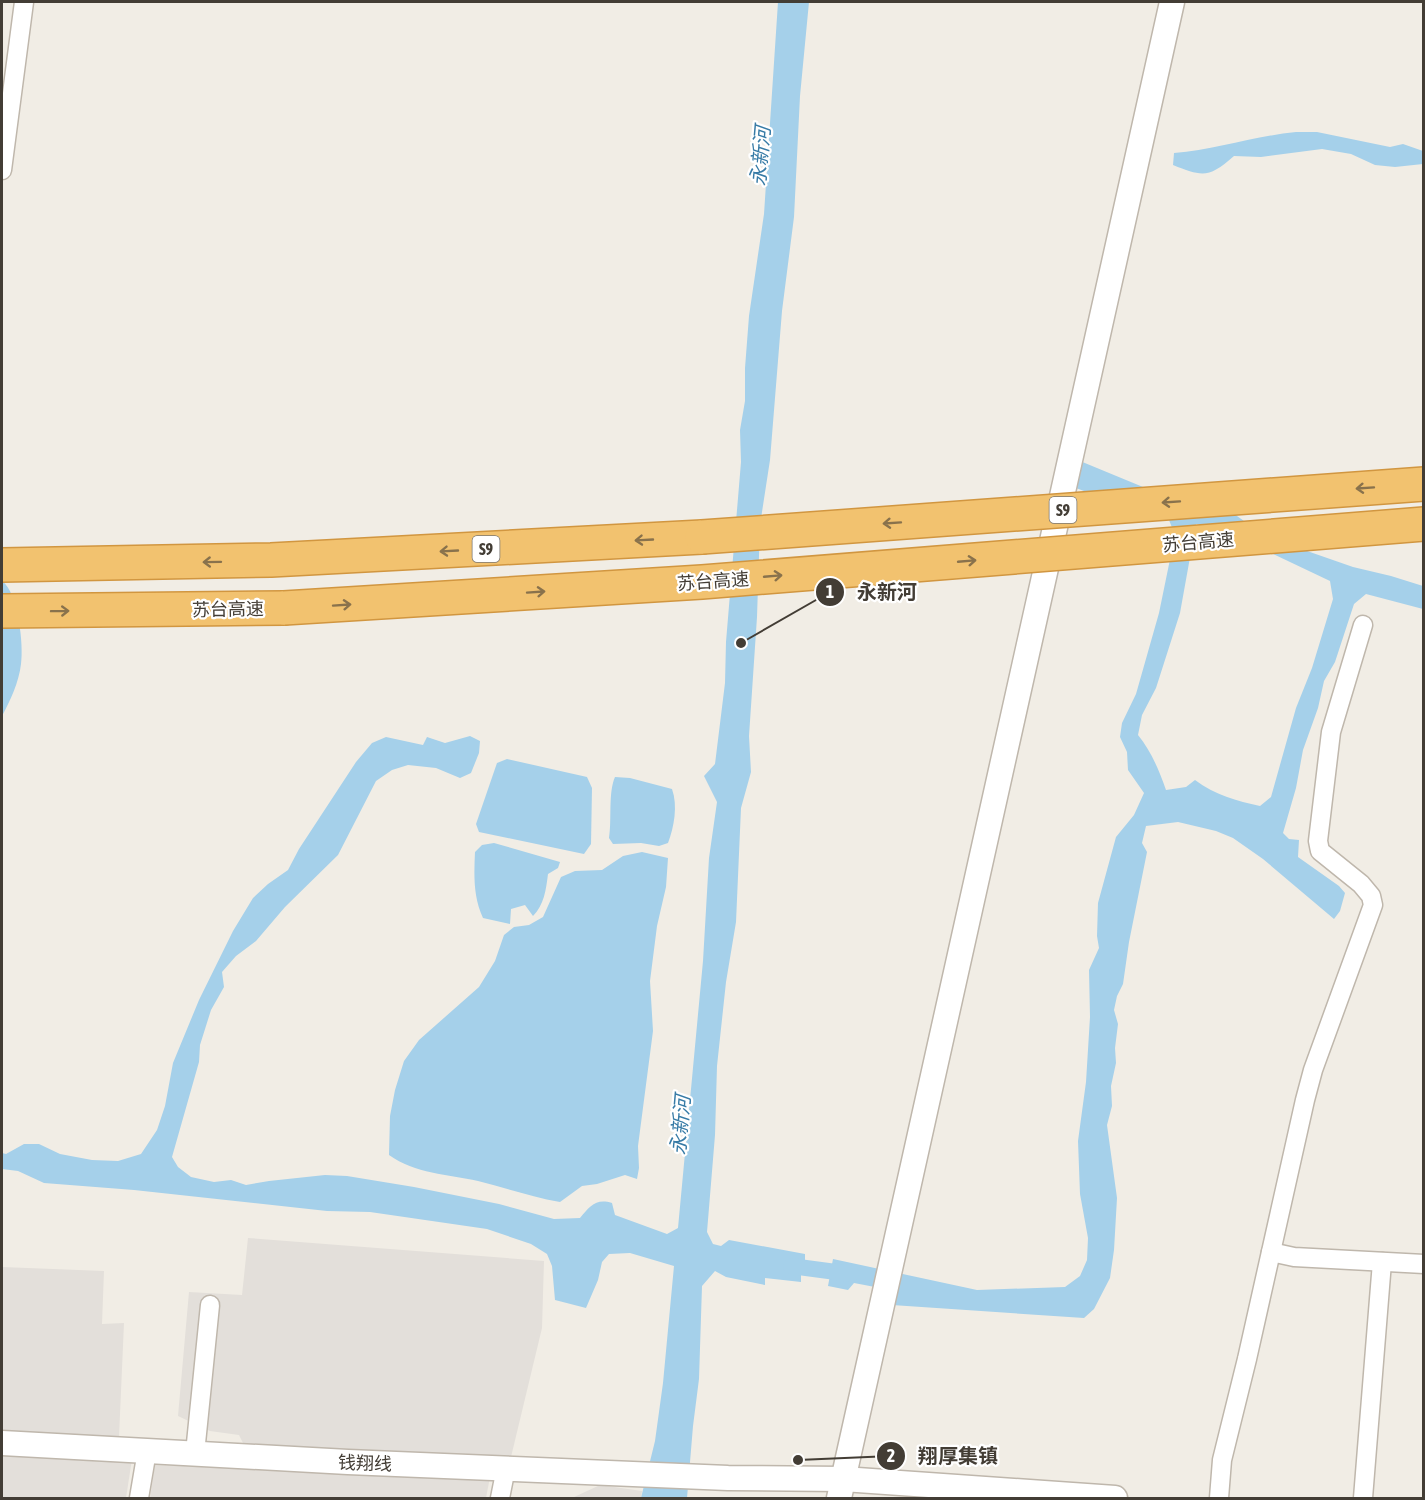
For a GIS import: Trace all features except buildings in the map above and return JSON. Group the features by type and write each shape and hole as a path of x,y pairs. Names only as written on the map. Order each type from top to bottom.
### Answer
{"highway":[{"name":"S9","path":"2,566 271,560 714,536 1424,484"},
{"name":"苏台高速","path":"2,611 284,608 702,582 1424,524"}],"street":[{"path":"2,170 24,2"},
{"path":"841,1489 1172,2"},
{"path":"1219,1498 1222,1460 1313,1070 1373,905 1371,896 1361,884 1320,851 1318,841 1331,732 1363,625"},
{"path":"1271,1252 1294,1257 1424,1264"},
{"path":"1363,1498 1382,1262"},
{"path":"195,1453 210,1305"},
{"name":"钱翔线","path":"2,1443 348,1462 728,1478 841,1489 1115,1498"},
{"path":"139,1498 147,1451"},
{"path":"500,1498 506,1468"}],"shaded area":[{"path":"248,1238 544,1261 542,1328 511,1457 244,1445 239,1435 210,1431 178,1416 189,1292 242,1295"},
{"path":"2,1267 104,1271 102,1324 124,1323 119,1437 2,1432"},
{"path":"2,1453 132,1459 126,1498 2,1498"},
{"path":"155,1465 490,1477 486,1498 150,1498"},
{"path":"600,1485 642,1491 641,1498 572,1498"}],"water":[{"path":"778,2 809,2 800,96 794,217 782,311 770,460 760,525 749,736 751,772 741,808 736,922 726,982 717,1066 715,1135 707,1232 713,1244 721,1246 729,1240 805,1254 805,1265 811,1268 809,1274 801,1274 801,1282 765,1278 765,1285 726,1277 715,1271 702,1286 699,1379 687,1498 641,1498 655,1441 674,1266 630,1253 609,1254 602,1262 598,1280 586,1308 555,1300 552,1266 547,1254 531,1244 487,1229 370,1212 327,1211 134,1190 44,1183 18,1171 2,1169 2,1153 6,1154 24,1144 39,1144 60,1154 92,1160 118,1161 141,1154 157,1130 165,1106 173,1063 199,1000 233,931 253,898 288,870 299,849 356,762 372,743 386,737 423,745 427,737 445,743 470,736 480,741 479,753 471,773 460,778 436,768 408,765 392,770 376,781 338,855 285,907 256,941 236,956 222,972 224,987 211,1010 200,1045 199,1062 172,1157 178,1167 191,1177 214,1182 231,1180 246,1185 325,1175 347,1176 499,1204 554,1219 580,1218 597,1202 606,1202 612,1203 615,1215 667,1234 678,1228 703,961 709,858 717,802 704,776 715,764 725,683 726,642 741,462 740,430 745,401 749,316 764,214"},
{"path":"1296,132 1317,132 1390,147 1403,144 1423,151 1423,164 1395,167 1375,165 1351,154 1322,149 1261,157 1234,156 1212,172 1205,173 1192,172 1173,165 1174,153"},
{"path":"1080,461 1143,487 1172,503 1230,511 1258,531 1287,544 1353,567 1423,586 1423,609 1366,594 1354,604 1335,662 1324,681 1318,708 1303,750 1296,788 1283,833 1289,839 1299,840 1298,857 1339,886 1345,893 1340,911 1334,919 1263,859 1233,838 1216,831 1178,822 1146,826 1142,843 1147,852 1123,984 1114,1010 1118,1024 1116,1063 1111,1086 1112,1106 1107,1125 1117,1198 1114,1250 1110,1278 1094,1309 1084,1318 892,1305 875,1287 854,1283 848,1290 828,1286 833,1259 977,1290 1065,1287 1080,1276 1087,1260 1088,1238 1080,1194 1078,1141 1086,1082 1090,1017 1089,970 1099,948 1098,903 1116,837 1134,815 1144,793 1128,770 1127,752 1120,737 1122,723 1136,694 1159,613 1175,535 1169,520 1134,510 1076,488","holes":["1196,524 1218,528 1330,581 1333,599 1312,668 1296,708 1271,797 1260,806 1226,797 1195,780 1186,787 1166,790 1154,761 1138,735 1142,715 1156,688 1180,613"]},
{"path":"2,581 8,587 16,607 21,632 22,655 16,684 2,716"},
{"path":"507,759 587,777 592,788 591,844 584,854 479,832 476,824 497,763"},
{"path":"615,777 630,778 672,789 675,802 674,816 668,843 659,846 641,843 613,844 609,838"},
{"path":"494,843 560,862 558,868 548,874 542,902 533,916 525,905 511,909 510,924 483,918 476,894 475,852 482,845"},
{"path":"642,852 668,858 666,887 657,926 650,981 653,1031 638,1146 637,1179 625,1175 582,1186 560,1202 478,1181 421,1170 389,1155 390,1116 404,1061 419,1040 479,987 495,961 504,935 514,927 529,925 543,917 561,877 575,871 602,870 623,856"}],"waterway":[{"path":"791,1266 851,1274"}],"place":[{"name":"永新河","path":"741,643"},
{"name":"翔厚集镇","path":"798,1460"}]}
